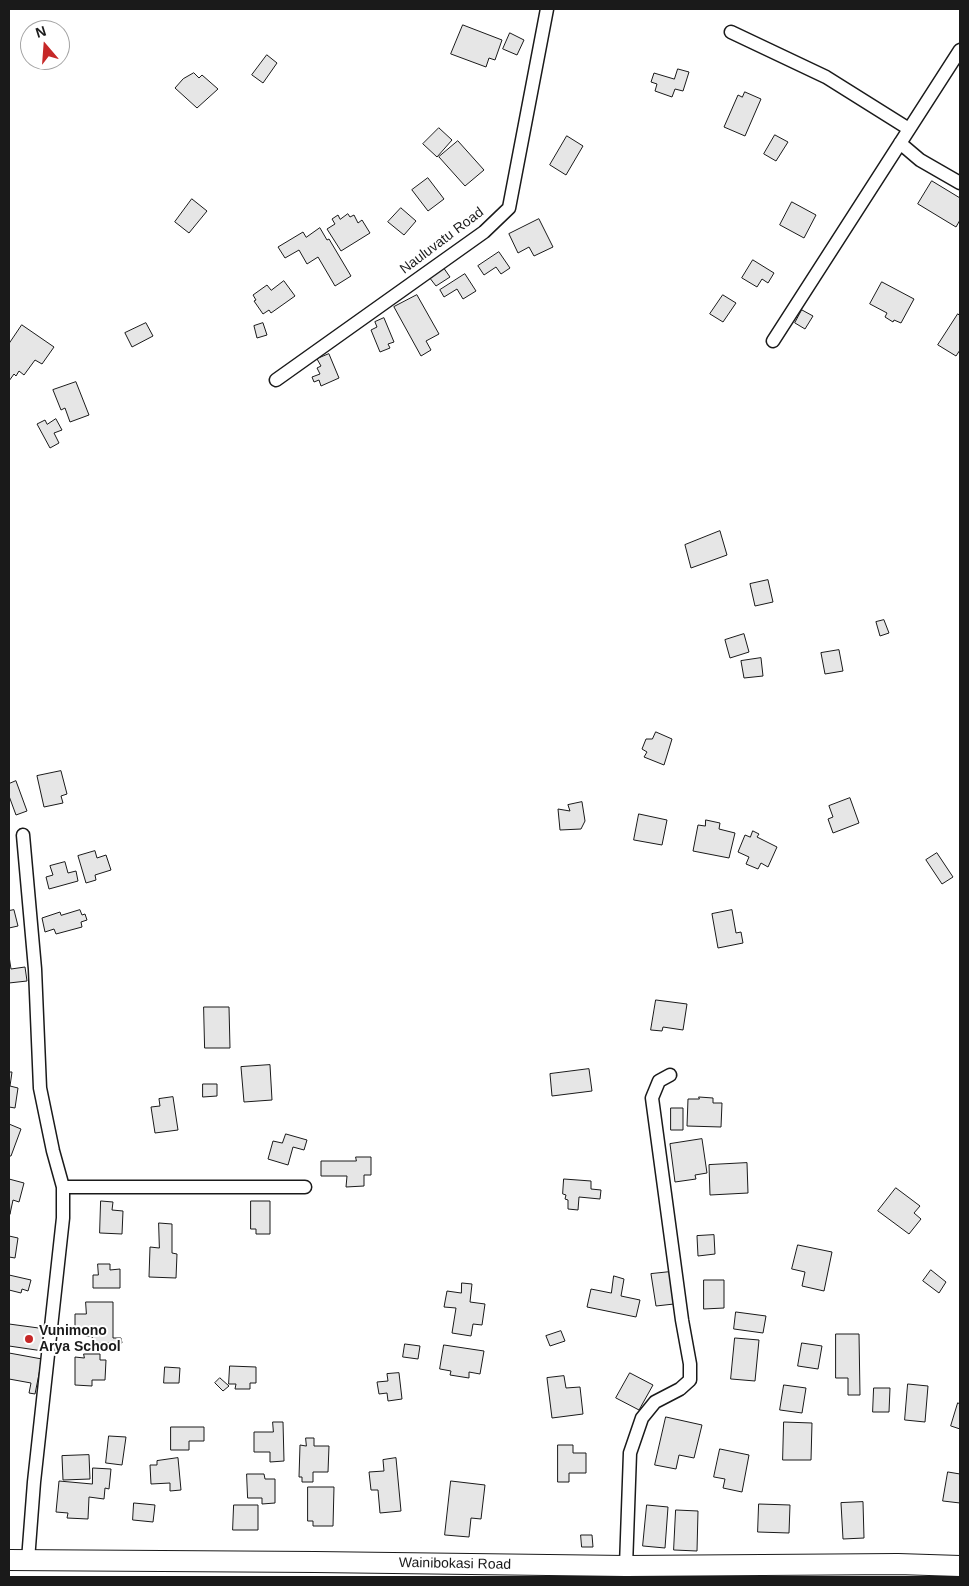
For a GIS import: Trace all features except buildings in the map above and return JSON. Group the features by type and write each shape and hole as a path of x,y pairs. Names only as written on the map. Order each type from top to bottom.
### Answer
{"main road":[{"name":"Wainibokasi Road","path":"18,1560 626,1566 898,1564 960,1566"}],"street":[{"name":"Nauluvatu Road","path":"276,380 484,232 509,208 547,9"},
{"path":"731,32 826,77 909,129"},
{"path":"773,341 960,50"},
{"path":"900,143 920,160 960,183"},
{"path":"18,1560 34,1482 63,1218 63,1187 53,1151 40,1088 35,969 23,835"},
{"path":"626,1566 630,1453 642,1418 655,1402 680,1389 690,1380 690,1364 682,1320 652,1098 659,1081 670,1075"},
{"path":"63,1187 306,1186"}],"place":[{"name":"Vunimono Arya School","path":"29,1339"}]}
